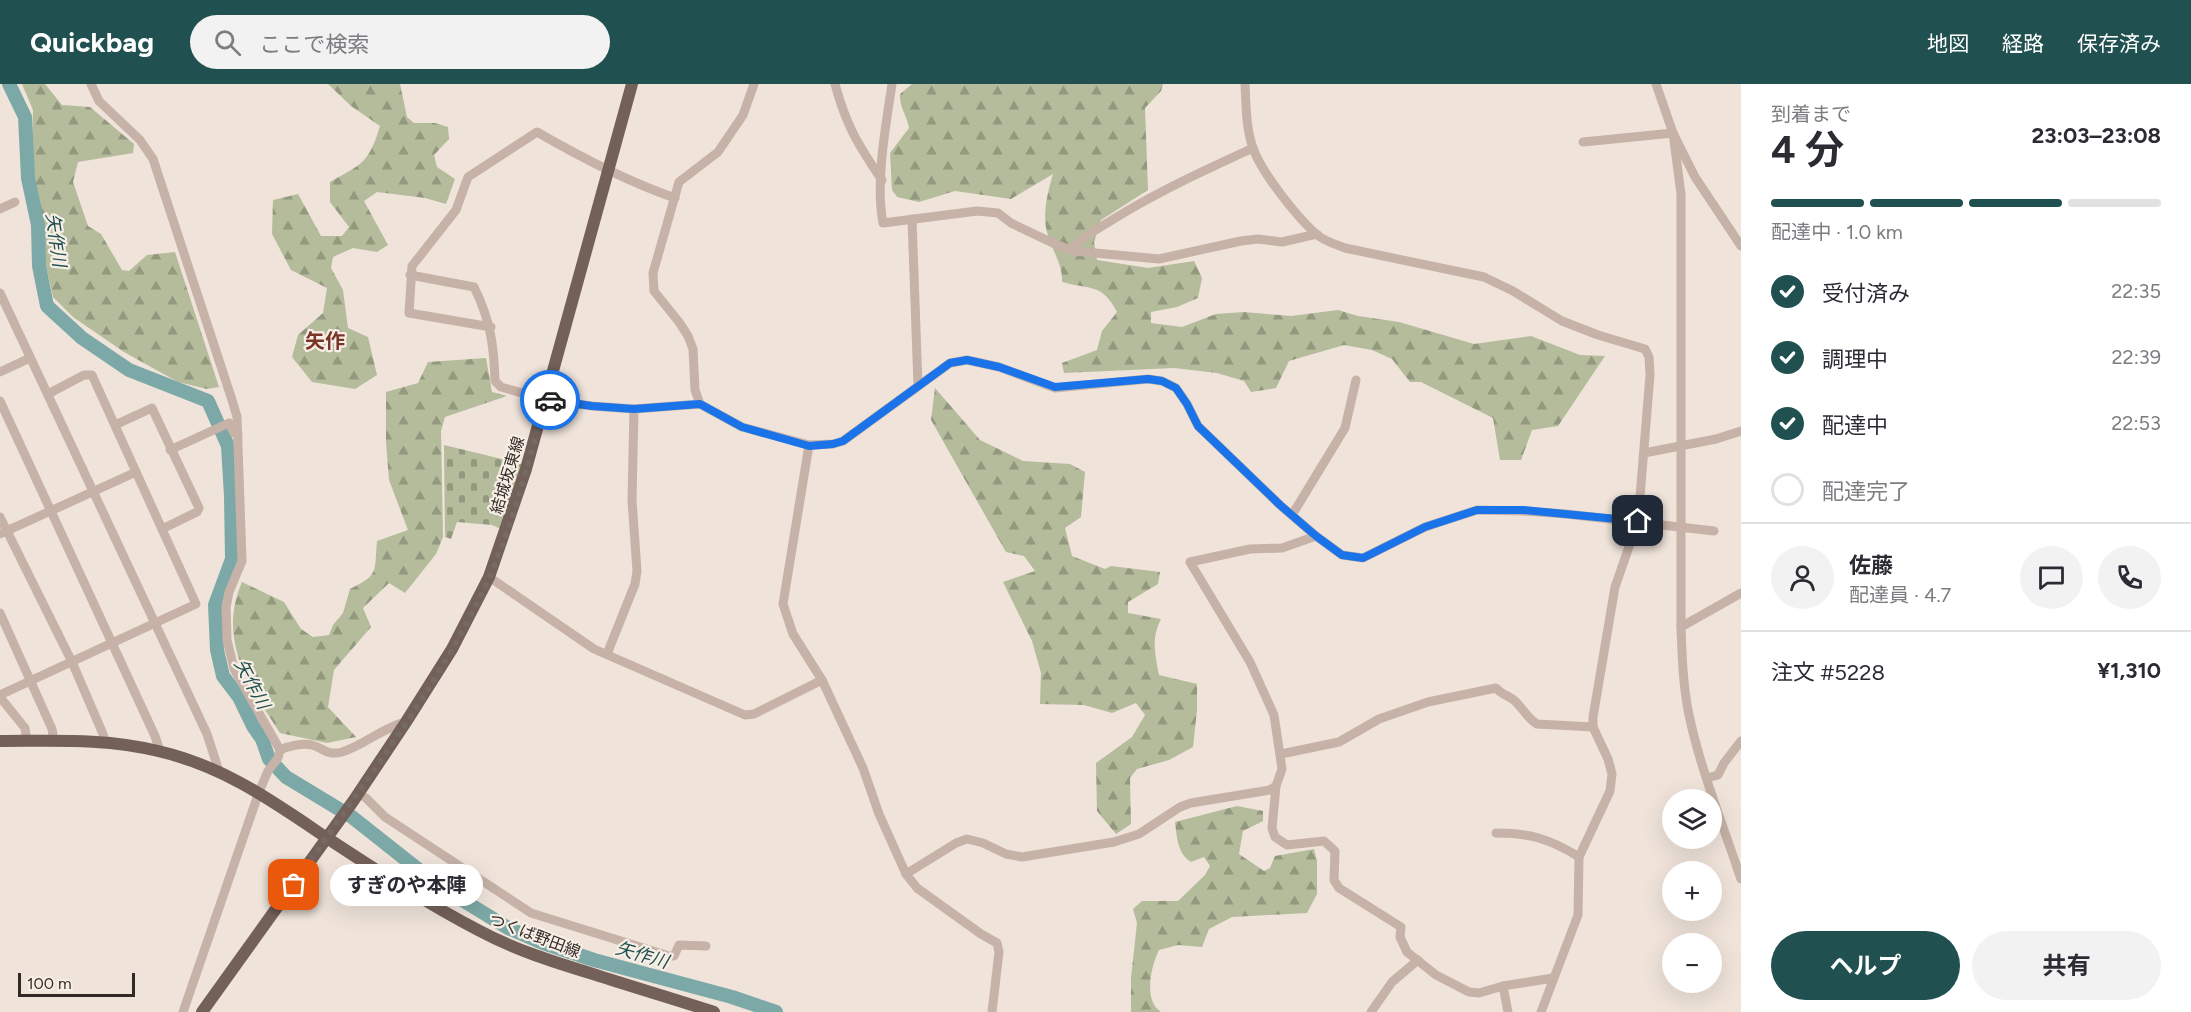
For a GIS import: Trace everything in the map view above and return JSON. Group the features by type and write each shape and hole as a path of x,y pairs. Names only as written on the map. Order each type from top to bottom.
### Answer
{"main road":[{"name":"結城坂東線","path":"327,837 406,722 452,649 489,577 512,517 546,400 632,84"},
{"name":"つくば野田線","path":"0,741 105,741 160,751 219,771 259,792 398,884 498,940 543,958 714,1012"},
{"path":"202,1012 327,837"}],"street":[{"path":"91,84 99,101 140,140 153,159 237,417 242,561 229,592 226,607 227,640 234,669 279,754"},
{"path":"700,404 695,390 693,349 688,336 654,291 653,273 680,182 718,153 743,115 754,84"},
{"path":"835,84 843,114 856,141 882,180"},
{"path":"892,84 880,209 883,223 977,211 998,213 1011,223 1074,251 1160,260 1241,241 1258,239 1282,242 1317,234"},
{"path":"1245,84 1248,124 1253,148 1267,174 1295,213 1330,243 1493,280 1562,321 1645,349 1649,357 1650,375 1638,521 1615,587 1593,727 1608,759 1612,774 1610,791 1579,856 1578,915 1541,1012"},
{"path":"1656,84 1673,133 1701,187 1741,246"},
{"path":"491,327 409,313 412,266 456,210 468,177 537,132 607,171 675,198"},
{"path":"1583,141 1673,133"},
{"path":"1673,133 1682,209 1680,627 1683,673 1688,704 1707,778 1740,875"},
{"path":"1071,249 1078,241 1162,190 1253,148"},
{"path":"0,209 15,202"},
{"path":"912,219 918,385"},
{"path":"410,275 474,287 491,327 495,381 501,387 546,400 634,409 700,404 742,427 809,446 843,441 950,363 967,360 999,367 1055,387 1131,379 1162,381 1176,388 1182,395 1198,426 1292,515 1342,555 1363,558 1425,527 1477,510 1523,510 1714,531"},
{"path":"0,293 207,734 219,765 219,771"},
{"path":"0,372 30,358"},
{"path":"27,741 26,728 0,696 196,604 92,375 84,375 48,394"},
{"path":"1292,515 1346,428 1356,380"},
{"path":"0,401 156,736 160,751"},
{"path":"115,425 152,408 199,508 197,512 162,529"},
{"path":"607,654 635,584 637,571 632,500 634,409"},
{"path":"171,450 229,423 234,433 238,435"},
{"path":"1644,453 1716,439 1741,431"},
{"path":"809,446 783,604 793,634 822,680 863,768 879,814 906,874 917,888 981,934 998,943 992,1012"},
{"path":"3,532 136,472"},
{"path":"0,518 3,532 72,662 105,741"},
{"path":"1316,536 1282,548 1250,549 1190,562 1250,662 1274,715 1282,769 1276,786 1272,828 1275,837 1287,845 1323,841 1335,852 1334,880 1339,888 1401,927 1400,937 1407,952 1436,975 1469,992 1479,993 1503,986 1553,978"},
{"path":"489,577 586,644 745,715 754,714 822,680"},
{"path":"1680,627 1741,593"},
{"path":"0,613 52,729 54,740"},
{"path":"1281,754 1339,741 1379,719 1428,702 1496,688 1502,695 1515,700 1531,721 1537,724 1593,727"},
{"path":"183,1012 259,792 268,771 279,754 288,746 311,745 324,752 341,752 393,725 406,722"},
{"path":"1707,778 1718,775 1736,745 1741,741"},
{"path":"906,874 966,839 983,843 1006,854 1022,857 1090,847 1139,834 1191,802 1270,790 1276,786"},
{"path":"356,796 366,798 386,817 531,913 672,957 680,945 706,946"},
{"path":"1496,833 1538,837 1557,843 1579,856"},
{"path":"1371,1012 1392,982 1418,960"},
{"path":"1503,986 1508,1012"}],"green space":[{"path":"22,84 45,84 62,105 90,107 134,144 133,153 78,162 73,182 88,226 101,234 122,270 129,271 147,255 175,252 219,387 207,389 178,382 124,352 73,317 53,297 31,176 33,110"},
{"path":"328,84 400,84 407,117 414,123 435,123 448,127 449,139 434,155 437,167 455,179 446,204 425,198 377,192 364,201 388,245 377,252 353,248 333,257 331,268 343,290 348,328 368,337 377,375 355,389 312,382 292,357 298,335 323,313 327,288 291,270 272,234 273,200 298,194 321,236 342,236 349,227 330,202 330,182 363,161 372,148 380,126 351,106"},
{"path":"912,84 1163,84 1161,91 1145,108 1148,190 1101,220 1094,242 1097,260 1148,268 1194,261 1202,278 1198,298 1177,307 1151,312 1151,323 1182,327 1216,314 1244,312 1291,316 1338,310 1358,316 1399,322 1474,344 1531,336 1580,355 1605,356 1558,426 1532,430 1521,460 1500,460 1493,418 1421,382 1410,382 1392,359 1372,350 1344,345 1289,361 1276,388 1251,392 1244,381 1217,373 1174,368 1064,373 1062,363 1097,350 1102,331 1117,312 1101,292 1062,282 1061,269 1049,238 1045,218 1053,174 1011,199 955,191 919,202 897,197 892,190 890,153 909,128 900,94"},
{"path":"486,358 492,392 507,396 445,417 441,431 443,537 436,554 405,593 389,583 363,608 371,627 334,670 328,707 356,737 327,743 280,733 248,680 235,643 233,624 235,603 242,582 284,602 301,629 313,637 329,635 333,625 343,613 350,589 366,580 374,571 377,541 408,530 389,480 386,392 418,383 428,362"},
{"path":"935,388 980,440 1023,461 1070,464 1085,472 1081,517 1065,528 1072,556 1105,569 1111,566 1160,572 1158,584 1128,602 1128,613 1161,619 1155,640 1159,675 1197,684 1193,747 1169,760 1137,769 1130,778 1131,824 1116,834 1097,811 1096,763 1132,737 1145,715 1136,703 1112,713 1084,705 1040,704 1041,673 1032,641 1003,582 1035,571 1024,556 1006,552 931,420"},
{"path":"444,445 522,464 501,529 492,525 457,522 451,539 445,537"},
{"path":"1237,806 1263,811 1263,821 1243,831 1239,854 1264,871 1270,868 1275,856 1314,849 1317,861 1317,894 1307,913 1232,917 1209,929 1202,947 1178,945 1159,950 1151,974 1150,992 1155,1007 1161,1012 1131,1012 1131,978 1137,923 1133,909 1142,901 1178,901 1205,875 1210,866 1204,857 1191,862 1186,858 1178,844 1175,822"}],"waterway":[{"name":"矢作川","path":"9,84 25,117 28,178 38,225 39,266 47,306 82,338 129,370 208,401 228,446 232,559 215,605 217,650 223,676 239,697 262,739 269,759 286,777 352,817 438,885 508,928 543,943 594,960 732,997 776,1012"}],"way so far":[{"path":"294,885 432,683 471,614 489,577 512,517 546,400 550,400"}],"place":[{"name":"すぎのや本陣","path":"294,885"}],"district":[{"name":"矢作","path":"325,341"}],"route":[{"path":"550,400 634,409 700,404 742,427 809,446 843,441 950,363 967,360 999,367 1055,387 1148,379 1162,381 1176,388 1198,426 1280,505 1329,547 1342,555 1363,558 1425,527 1477,510 1523,510 1638,521"}]}
